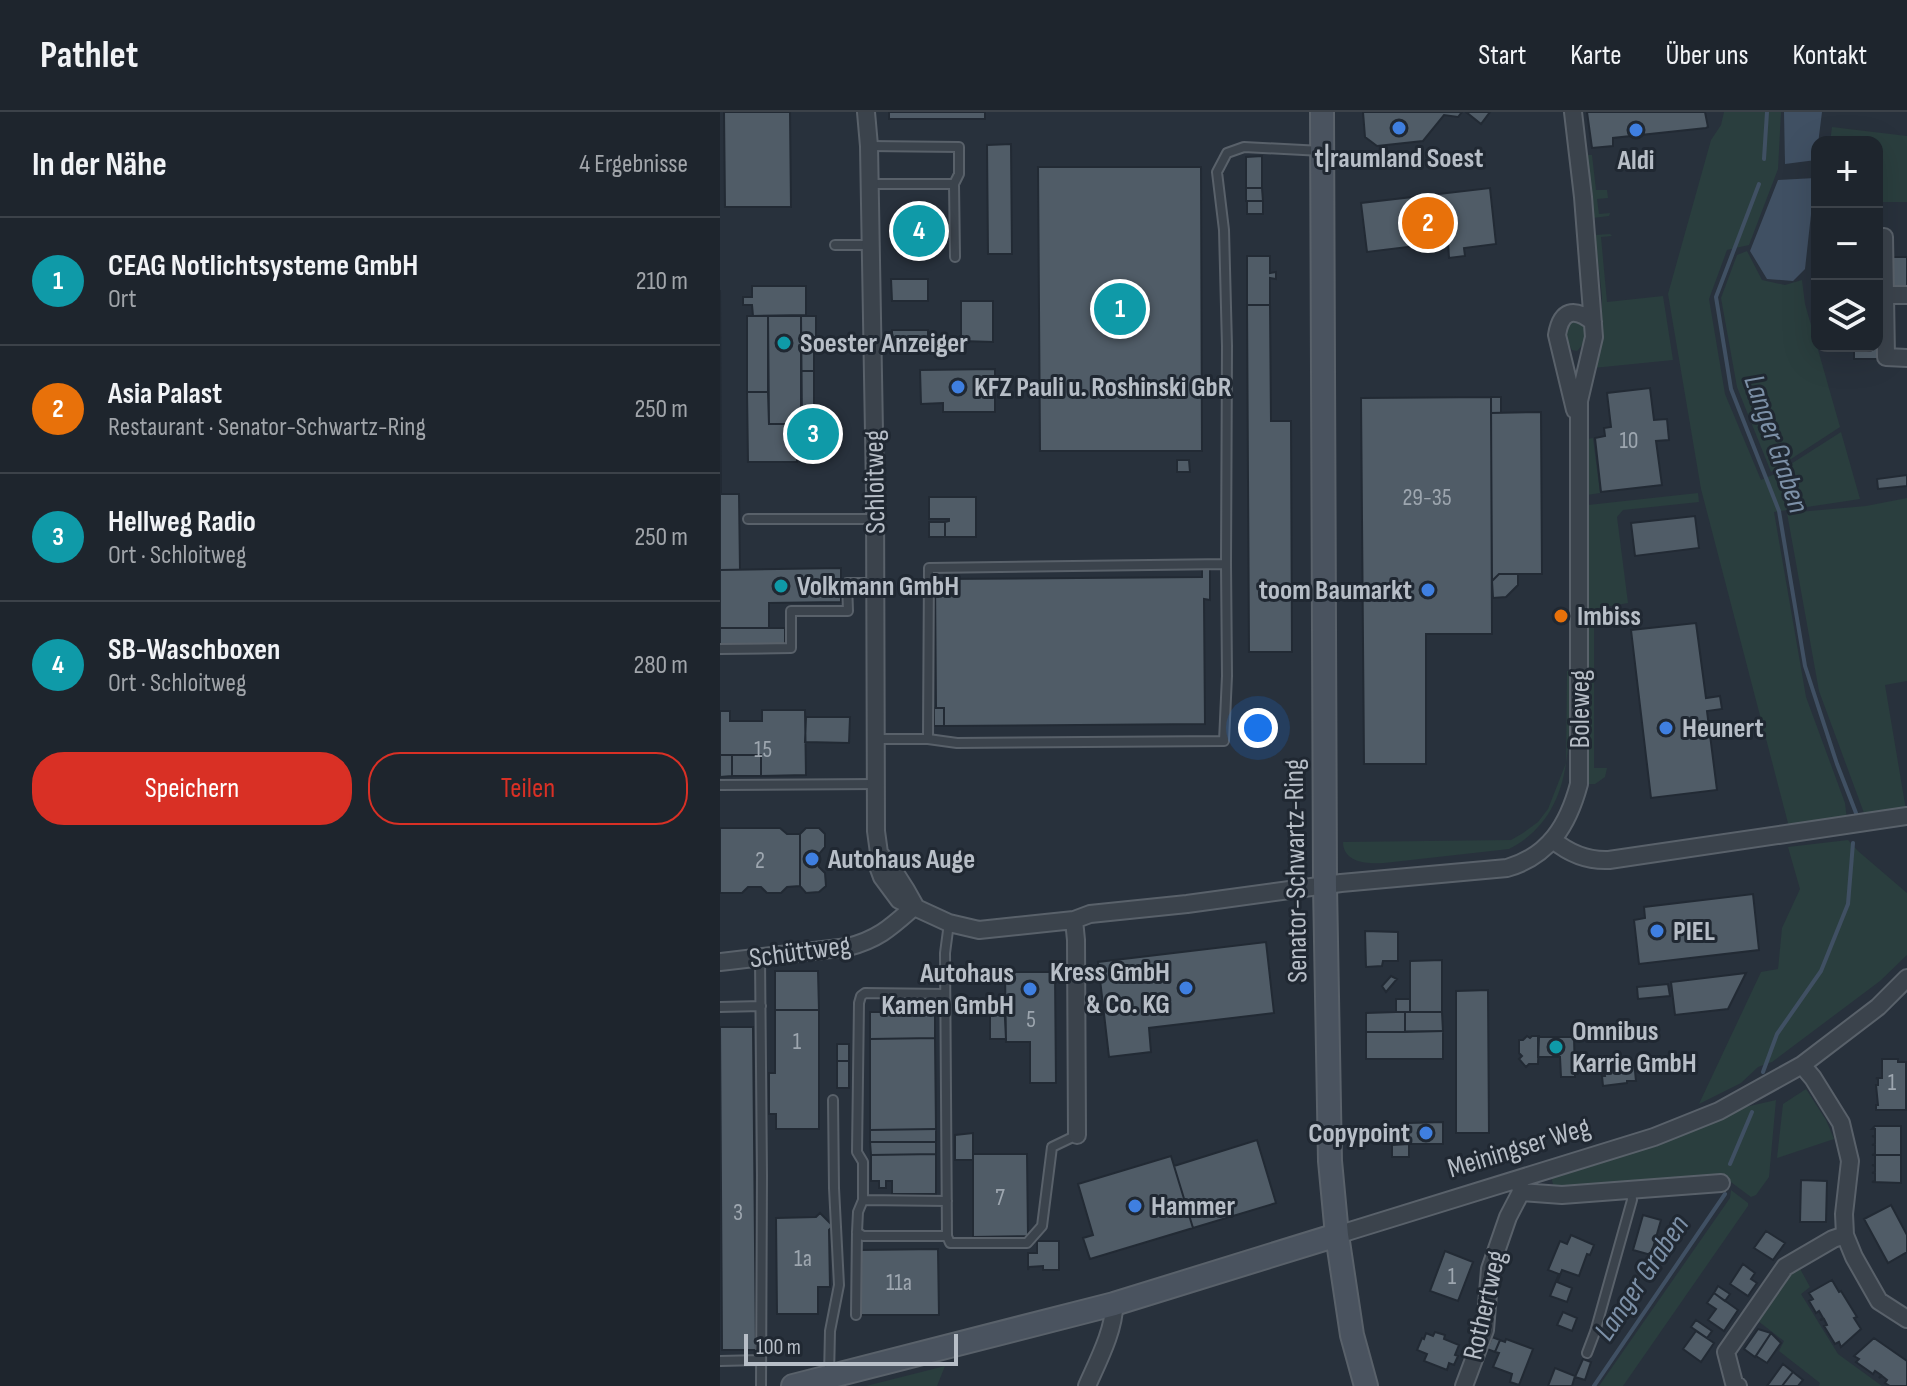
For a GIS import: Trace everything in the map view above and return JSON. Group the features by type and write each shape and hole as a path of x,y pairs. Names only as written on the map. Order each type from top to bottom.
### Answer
{"main road":[{"name":"Senator-Schwartz-Ring","path":"1322,112 1325,886 1330,1161 1352,1335 1366,1386"},
{"name":"Meiningser Weg","path":"793,1386 1114,1304 1337,1235"}],"street":[{"name":"Schloitweg","path":"866,112 876,583 876,831 878,866 882,877 899,900 949,923 979,930 1325,886"},
{"name":"Boleweg","path":"1325,886 1507,868 1529,860 1543,850 1572,809 1579,784 1579,401 1594,337 1573,112"},
{"path":"1884,237 1886,357 1907,358"},
{"path":"1885,295 1907,295"},
{"name":"Boleweg","path":"1579,428 1557,335 1559,323 1566,314 1584,314 1593,322"},
{"path":"1553,840 1578,856 1594,861 1609,860 1907,816"},
{"name":"Schüttweg","path":"720,962 865,943 883,933 915,906"},
{"path":"1074,920 1077,1135"},
{"name":"Meiningser Weg","path":"1337,1235 1520,1186 1719,1111 1802,1065 1878,1007 1907,978"},
{"path":"1802,1065 1841,1123 1850,1161 1844,1214 1845,1235 1854,1257 1879,1301 1907,1319"},
{"name":"Meiningser Weg","path":"1520,1186 1562,1195 1721,1183"},
{"name":"Rothertweg","path":"1464,1386 1485,1330 1490,1269 1520,1186"},
{"path":"1738,1386 1734,1383 1726,1352 1785,1267 1845,1235"},
{"path":"1087,1386 1111,1326 1114,1304"}],"lane":[{"path":"869,146 959,147 959,174 954,184 955,257"},
{"path":"877,739 928,739 957,743 1224,741 1227,676 1227,346 1224,230 1217,172 1227,153 1244,147 1322,151"},
{"path":"869,184 954,184"},
{"path":"835,245 871,245"},
{"path":"748,519 875,519"},
{"path":"928,739 929,568 1226,564"},
{"path":"720,649 791,648 791,611 848,611 847,583 876,583"},
{"path":"720,785 877,784"},
{"path":"949,923 945,994 947,1236 950,1243 1027,1243 1042,1226 1052,1147 1077,1135"},
{"path":"760,958 761,1386"},
{"path":"856,1315 858,1212 863,1200 863,1162 857,1152 859,1003 865,993 945,994"},
{"path":"720,1007 761,1006"},
{"path":"829,1377 830,1331 839,1285 833,1100"},
{"path":"1587,1353 1632,1200 1631,1190"},
{"path":"863,1200 947,1201"},
{"path":"857,1232 863,1236 947,1236"},
{"path":"720,1361 761,1360"}],"green space":[{"path":"1724,112 1781,112 1778,169 1749,245 1727,250 1709,299 1725,394 1761,480 1841,432 1860,499 1774,512 1806,697 1845,803 1847,820 1789,827 1701,489 1668,294 1711,140 1721,125"},
{"path":"1832,127 1907,136 1907,202 1883,202 1883,136 1831,136"},
{"path":"1586,155 1592,155 1596,190 1607,190 1608,198 1597,199 1599,214 1610,213 1609,216 1593,218"},
{"path":"1595,235 1612,236 1601,237 1607,302 1663,296 1673,360 1593,368 1602,339 1602,296"},
{"path":"1747,251 1762,280 1785,285 1802,280 1811,325 1811,352 1819,352 1840,427 1771,472 1737,387 1721,298 1737,255"},
{"path":"1574,320 1580,321 1587,329 1577,351 1572,350 1565,331"},
{"path":"1593,438 1600,493 1587,495 1587,439"},
{"path":"1698,493 1699,502 1623,510 1617,517 1628,603 1594,609 1594,768 1607,768 1605,777 1595,784 1588,784 1588,505"},
{"path":"1907,498 1907,681 1885,685 1906,810 1864,813 1819,691 1787,513 1866,506"},
{"path":"1567,671 1570,671 1568,747 1566,761"},
{"path":"1566,764 1558,794 1547,815 1531,834 1509,849 1378,863 1358,861 1344,849 1343,842 1511,840 1538,822 1548,809"},
{"path":"1848,840 1907,893 1907,955 1880,981 1772,1062 1758,1067 1741,1083 1699,1104 1761,972 1778,969 1782,928 1800,889 1788,847"},
{"path":"1806,1089 1834,1139 1777,1158 1783,1104"},
{"path":"1776,1100 1769,1177 1751,1197 1720,1174 1557,1189 1553,1184 1551,1177 1658,1144 1741,1108"},
{"path":"1731,1190 1748,1206 1623,1386 1599,1386 1730,1198"},
{"path":"1798,1265 1810,1287 1801,1294 1838,1354 1882,1386 1819,1386 1820,1383 1779,1351 1784,1341 1758,1321"},
{"path":"945,1366 937,1386 866,1386"}],"water":[{"path":"1784,112 1822,112 1819,136 1811,136 1811,161 1785,164"},
{"path":"1811,178 1805,269 1793,281 1767,279 1750,251 1778,180"}],"building":[{"path":"724,112 790,112 791,207 725,207"},
{"path":"889,112 985,112 985,119 889,119"},
{"name":"t|raumland Soest","path":"1363,112 1462,112 1458,117 1444,115 1423,141 1377,146 1365,137"},
{"name":"t|raumland Soest","path":"1466,112 1490,112 1481,124"},
{"name":"Aldi","path":"1587,112 1705,112 1708,127 1613,138 1613,146 1592,148"},
{"path":"1011,144 1012,254 988,254 987,145"},
{"path":"1262,156 1262,188 1246,188 1246,157"},
{"path":"1038,167 1201,167 1202,451 1040,451"},
{"path":"1246,188 1262,188 1263,201 1246,201"},
{"path":"1490,188 1496,244 1464,248 1465,256 1449,258 1448,242 1367,252 1361,203"},
{"path":"1247,201 1263,201 1263,214 1247,214"},
{"path":"912,207 925,207 925,255 912,255"},
{"path":"1247,256 1270,256 1270,273 1276,272 1276,279 1270,278 1270,305 1247,305"},
{"path":"1892,257 1907,257 1907,288 1892,288"},
{"path":"891,279 928,279 928,301 892,301"},
{"path":"752,286 806,286 806,315 753,316 752,305 743,305 743,297 752,297"},
{"path":"720,290 721,494 720,494"},
{"path":"961,301 993,301 993,342 961,341"},
{"path":"1247,305 1270,305 1271,421 1291,421 1292,652 1249,652"},
{"path":"747,316 768,316 768,392 747,392"},
{"name":"Soester Anzeiger","path":"768,316 801,316 802,424 769,424"},
{"path":"801,316 816,316 814,371 801,371"},
{"path":"892,330 928,330 928,353 892,354"},
{"path":"1854,352 1878,352 1878,359 1854,359"},
{"name":"KFZ Pauli u. Roshinski GbR","path":"995,369 995,412 943,412 943,403 921,404 920,370"},
{"path":"801,371 814,371 814,413 801,412"},
{"path":"1650,388 1654,420 1667,419 1669,440 1656,441 1662,485 1601,492 1595,438 1605,436 1604,428 1611,427 1607,393"},
{"path":"747,392 768,392 769,424 796,424 797,462 748,462"},
{"path":"1491,397 1501,397 1501,413 1491,413"},
{"path":"1491,397 1492,634 1426,634 1426,764 1364,764 1361,398"},
{"path":"801,412 830,413 831,456 797,456 796,424 802,424"},
{"path":"1541,412 1542,574 1499,574 1492,581 1491,413"},
{"path":"1177,460 1189,460 1190,472 1177,472"},
{"path":"1907,475 1907,486 1878,489 1877,479"},
{"path":"720,494 739,494 740,570 720,570"},
{"path":"929,497 976,497 976,537 945,537 945,522 949,519 929,519"},
{"path":"1695,516 1699,548 1635,556 1631,523"},
{"path":"929,522 945,522 945,537 929,537"},
{"name":"Volkmann GmbH","path":"841,568 841,602 769,603 769,628 720,628 720,570"},
{"path":"1202,569 1210,569 1210,600 1204,599 1205,724 944,726 944,708 936,708 935,579 1202,577"},
{"path":"1499,574 1518,574 1518,585 1506,597 1493,598 1492,581"},
{"path":"1696,623 1706,698 1720,696 1722,709 1707,711 1717,790 1651,798 1631,630"},
{"path":"720,628 785,628 785,644 720,644"},
{"path":"934,708 944,708 944,726 934,726"},
{"path":"762,710 805,710 806,775 761,776 761,755 720,755 720,711 730,711 730,721 762,721"},
{"path":"806,717 850,717 849,743 805,742"},
{"path":"720,755 732,755 732,776 720,777"},
{"path":"732,755 761,755 761,776 732,776"},
{"path":"720,828 780,828 787,834 800,834 800,886 787,887 781,893 767,893 761,887 748,887 742,893 720,893"},
{"path":"806,828 819,828 825,834 819,867 825,873 826,886 819,892 806,893 800,886 800,834"},
{"path":"1753,894 1759,950 1639,964 1634,920 1645,918 1644,907"},
{"path":"1365,931 1398,932 1398,961 1383,961 1382,966 1366,967"},
{"name":"Kress GmbH & Co. KG","path":"1266,942 1274,1013 1149,1028 1151,1052 1109,1057 1098,962"},
{"path":"1442,960 1442,1012 1410,1012 1410,961"},
{"path":"775,971 818,971 819,1010 775,1010"},
{"path":"1005,972 1055,972 1056,1083 1030,1083 1030,1042 1006,1042"},
{"path":"1746,973 1728,1009 1675,1015 1671,982"},
{"path":"1391,976 1397,979 1386,992 1382,986"},
{"path":"1668,984 1670,996 1638,999 1637,987"},
{"path":"1488,990 1489,1133 1456,1133 1456,991"},
{"path":"1004,999 1006,1039 990,1039 990,1006 1002,1006"},
{"path":"1396,999 1410,999 1410,1012 1396,1012"},
{"path":"775,1010 819,1010 819,1129 776,1129 776,1114 769,1114 769,1073 775,1073"},
{"path":"870,1012 935,1012 935,1038 870,1039"},
{"path":"1405,1012 1405,1032 1366,1032 1366,1013"},
{"path":"1405,1012 1442,1012 1443,1031 1405,1032"},
{"path":"720,1027 753,1027 756,1350 722,1350"},
{"path":"1443,1031 1443,1059 1366,1059 1366,1032"},
{"path":"1527,1036 1539,1037 1538,1064 1526,1067 1519,1059 1522,1056 1519,1040"},
{"name":"Omnibus Karrie GmbH","path":"1538,1037 1574,1037 1575,1077 1561,1077 1560,1057 1538,1057"},
{"path":"935,1038 936,1129 870,1130 870,1039"},
{"path":"837,1044 849,1044 849,1061 837,1061"},
{"path":"1882,1059 1906,1062 1906,1110 1876,1110 1876,1078 1882,1078"},
{"path":"837,1061 849,1061 849,1088 837,1088"},
{"path":"1634,1061 1636,1081 1603,1086 1603,1063"},
{"name":"Copypoint","path":"1443,1122 1443,1144 1409,1144 1408,1123"},
{"path":"1875,1126 1901,1126 1901,1155 1872,1155 1875,1154 1875,1145 1872,1145 1875,1144 1875,1137 1872,1136 1875,1136 1875,1129 1872,1129"},
{"path":"936,1129 936,1142 870,1142 870,1130"},
{"path":"973,1133 973,1160 955,1160 955,1135"},
{"path":"1257,1140 1276,1203 1193,1228 1174,1166"},
{"path":"870,1142 936,1142 936,1154 871,1155"},
{"path":"1409,1144 1409,1157 1392,1157 1392,1145"},
{"path":"936,1154 936,1194 892,1194 892,1181 886,1181 886,1188 879,1188 879,1181 871,1181 871,1155"},
{"path":"973,1154 1027,1154 1028,1236 973,1237"},
{"path":"1875,1155 1901,1155 1901,1183 1872,1182 1875,1181 1875,1173 1872,1173 1875,1166 1872,1165 1875,1165"},
{"name":"Hammer","path":"1171,1156 1193,1228 1090,1259 1083,1238 1093,1235 1078,1184"},
{"path":"1801,1180 1827,1181 1826,1222 1800,1222"},
{"path":"1891,1205 1907,1235 1907,1252 1888,1263 1864,1219"},
{"path":"820,1213 833,1226 829,1230 830,1287 818,1287 818,1314 777,1314 776,1218 816,1217"},
{"path":"1643,1215 1661,1220 1651,1255 1633,1250"},
{"path":"1766,1231 1785,1243 1773,1260 1754,1248"},
{"path":"1571,1235 1594,1245 1579,1276 1562,1270 1557,1282 1572,1288 1567,1302 1550,1296 1559,1274 1548,1270 1560,1241 1567,1244"},
{"path":"1037,1241 1059,1241 1059,1270 1043,1270 1043,1266 1029,1267 1028,1270 1028,1253 1037,1253"},
{"path":"938,1249 939,1315 860,1315 860,1250"},
{"path":"1445,1251 1473,1262 1458,1301 1430,1291"},
{"path":"1743,1264 1755,1273 1751,1279 1757,1283 1748,1296 1730,1284"},
{"path":"1832,1280 1857,1317 1854,1318 1861,1329 1841,1347 1839,1342 1835,1344 1824,1326 1827,1325 1824,1319 1820,1320 1823,1318 1819,1311 1816,1313 1809,1301 1813,1299 1809,1293"},
{"path":"1718,1286 1730,1294 1725,1301 1714,1293"},
{"path":"1714,1293 1738,1310 1724,1331 1708,1320 1716,1309 1707,1303"},
{"path":"1563,1312 1577,1318 1572,1331 1557,1325"},
{"path":"1696,1320 1712,1331 1707,1338 1691,1327"},
{"path":"1758,1329 1771,1333 1755,1357 1744,1349"},
{"path":"1696,1331 1714,1343 1701,1362 1683,1349"},
{"path":"1435,1332 1459,1345 1454,1365 1449,1363 1447,1370 1424,1361 1427,1354 1417,1350 1426,1333 1433,1336"},
{"path":"1771,1333 1781,1343 1767,1363 1756,1356"},
{"path":"1492,1337 1500,1340 1495,1352 1487,1349"},
{"path":"1874,1338 1907,1361 1907,1386 1890,1386 1882,1376 1879,1378 1881,1375 1875,1371 1873,1374 1856,1362 1859,1359 1854,1356"},
{"path":"1506,1339 1533,1349 1519,1385 1510,1382 1512,1374 1493,1367 1500,1340 1505,1342"},
{"path":"1583,1359 1591,1362 1585,1380 1575,1377"},
{"path":"1783,1364 1793,1372 1782,1386 1767,1386"},
{"path":"1555,1368 1575,1376 1572,1386 1548,1386"},
{"path":"1793,1372 1803,1380 1798,1386 1782,1386"}],"waterway":[{"name":"Langer Graben","path":"1764,159 1767,112"},
{"name":"Langer Graben","path":"1759,184 1716,297 1731,389 1779,511 1805,666 1856,813"},
{"name":"Langer Graben","path":"1763,1072 1777,1034 1821,971 1848,904 1853,843"},
{"name":"Langer Graben","path":"1730,1164 1752,1112"},
{"name":"Langer Graben","path":"1594,1386 1725,1194"}],"place":[{"name":"t|raumland Soest","path":"1399,128"},
{"name":"Aldi","path":"1636,130"},
{"name":"Asia Palast","path":"1428,223"},
{"name":"SB-Waschboxen","path":"919,231"},
{"name":"CEAG Notlichtsysteme GmbH","path":"1120,309"},
{"name":"Soester Anzeiger","path":"784,343"},
{"name":"KFZ Pauli u. Roshinski GbR","path":"958,387"},
{"name":"Hellweg Radio","path":"813,434"},
{"name":"Volkmann GmbH","path":"781,586"},
{"name":"toom Baumarkt","path":"1428,590"},
{"name":"Imbiss","path":"1561,616"},
{"name":"Heunert","path":"1666,728"},
{"name":"Autohaus Auge","path":"812,859"},
{"name":"PIEL","path":"1657,931"},
{"name":"Kress GmbH & Co. KG","path":"1186,988"},
{"name":"Autohaus Kamen GmbH","path":"1030,989"},
{"name":"Omnibus Karrie GmbH","path":"1556,1047"},
{"name":"Copypoint","path":"1426,1133"},
{"name":"Hammer","path":"1135,1206"}]}
